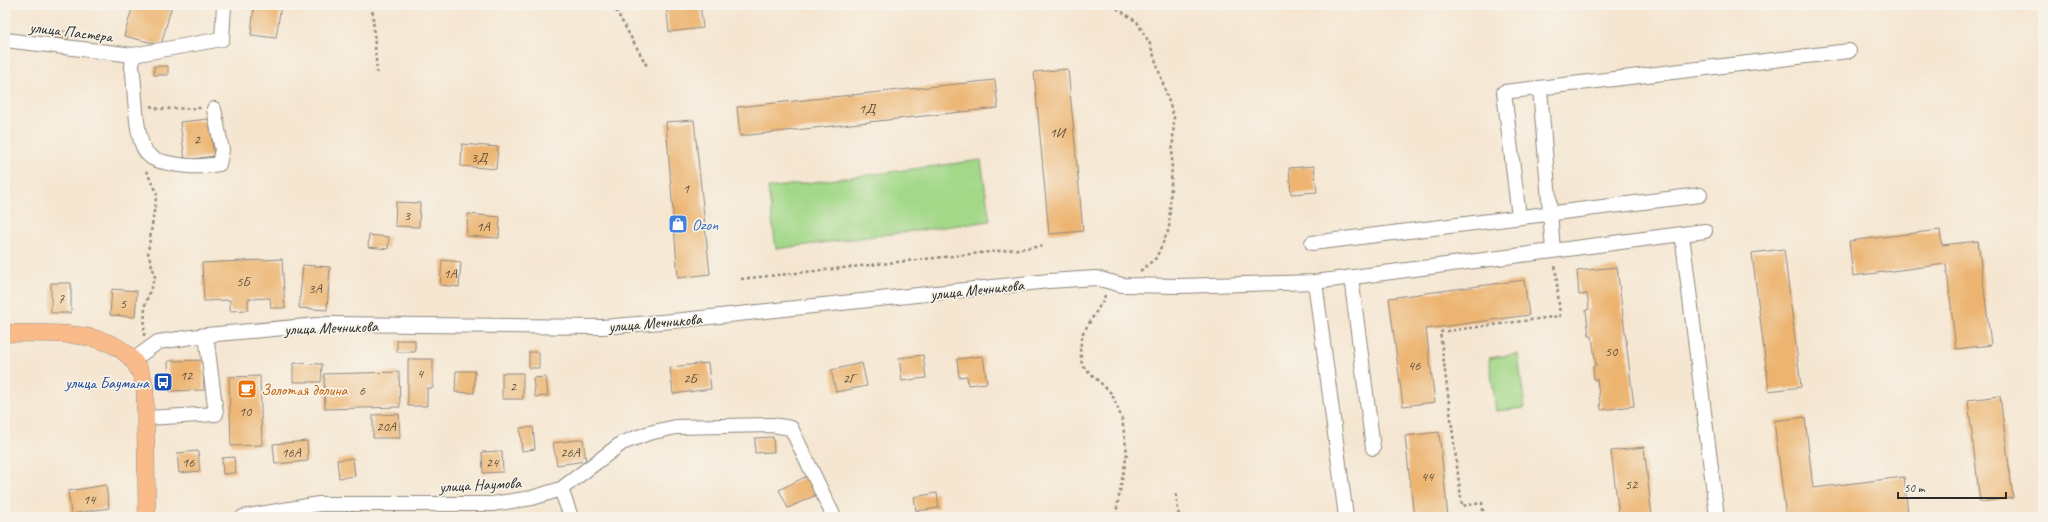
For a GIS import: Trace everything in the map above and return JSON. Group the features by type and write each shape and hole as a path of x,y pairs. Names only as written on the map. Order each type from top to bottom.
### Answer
{"main road":[{"path":"5,333 96,338 138,356 144,379 147,517"}],"street":[{"name":"улица Пастера","path":"5,40 133,56 222,39 224,5"},
{"path":"1518,217 1504,92 1849,51"},
{"path":"133,56 132,67 140,139 146,152 154,159 198,168 219,164 222,150 214,109"},
{"path":"1540,88 1553,250"},
{"path":"1312,243 1700,195"},
{"name":"улица Мечникова","path":"138,356 158,342 206,335 329,324 602,327 673,321 1042,282 1096,278 1122,285 1216,286 1315,282 1705,231"},
{"path":"1682,234 1717,517"},
{"path":"1351,277 1373,448"},
{"path":"1315,282 1346,517"},
{"path":"146,418 216,414 206,335"},
{"name":"улица Наумова","path":"243,517 319,504 492,504 532,498 561,489 622,443 649,433 676,427 772,426 791,428 834,517"},
{"path":"561,489 571,517"}],"path":[{"path":"372,5 377,73"},
{"path":"613,5 647,66"},
{"path":"1112,5 1137,22 1150,44 1174,117 1169,229 1156,258 1140,271 1133,272"},
{"path":"136,100 159,109 214,109"},
{"path":"138,356 145,305 155,276 148,252 157,192 144,167"},
{"path":"741,278 1045,246"},
{"path":"1484,517 1482,503 1462,506 1440,332 1560,316 1553,250"},
{"path":"1096,278 1104,285 1104,299 1083,333 1080,348 1082,365 1112,394 1122,419 1127,453 1117,507 1117,517"},
{"path":"1176,494 1179,517"}],"green space":[{"path":"981,160 990,221 776,249 768,188"},
{"path":"1518,354 1525,408 1496,411 1489,358"}],"building":[{"path":"133,5 172,5 161,45 124,36"},
{"path":"254,5 281,5 276,38 251,35"},
{"path":"666,5 700,5 703,28 669,32"},
{"path":"57,30 69,32 68,40 55,38"},
{"path":"154,66 168,66 168,75 154,75"},
{"path":"1068,69 1083,231 1049,234 1034,72"},
{"path":"995,80 998,108 740,136 737,107"},
{"path":"209,119 214,156 185,160 180,122"},
{"path":"694,120 710,274 678,278 666,122"},
{"path":"462,144 498,147 496,169 461,166"},
{"path":"1314,166 1317,192 1291,194 1289,168"},
{"path":"396,202 420,203 419,227 395,226"},
{"path":"468,214 500,217 499,238 466,236"},
{"path":"1940,230 1942,245 1978,241 1991,345 1956,349 1946,264 1853,276 1849,241"},
{"path":"369,235 389,237 388,249 368,247"},
{"path":"1784,249 1801,387 1769,391 1752,253"},
{"path":"282,259 285,308 271,308 270,298 248,299 248,310 230,311 230,300 204,301 202,263"},
{"path":"442,260 461,262 459,287 440,285"},
{"path":"303,265 330,267 327,310 299,308"},
{"path":"1617,267 1634,406 1601,410 1597,379 1594,380 1593,366 1596,366 1592,336 1589,336 1586,310 1589,309 1587,294 1579,295 1577,271"},
{"path":"1524,280 1529,315 1426,329 1435,402 1403,406 1389,298"},
{"path":"51,283 71,283 71,313 51,313"},
{"path":"112,289 137,291 135,317 110,315"},
{"path":"397,340 415,340 415,352 397,352"},
{"path":"529,352 539,352 539,368 529,368"},
{"path":"923,355 926,378 902,381 899,358"},
{"path":"983,356 987,383 968,385 967,376 959,377 957,359"},
{"path":"408,359 433,359 433,388 427,388 427,406 408,406"},
{"path":"203,360 204,390 169,391 168,361"},
{"path":"293,363 322,364 321,382 293,382"},
{"path":"708,363 711,389 673,394 670,367"},
{"path":"862,363 867,386 836,392 831,370"},
{"path":"456,371 475,371 474,393 455,392"},
{"path":"399,372 400,407 325,409 324,374"},
{"path":"502,373 523,373 523,399 502,399"},
{"path":"260,376 262,445 231,446 229,377"},
{"path":"546,377 548,396 535,397 533,378"},
{"path":"2000,396 2013,498 1980,502 1968,400"},
{"path":"399,414 400,438 373,438 373,415"},
{"path":"1805,417 1813,488 1904,477 1908,513 1874,517 1786,517 1774,421"},
{"path":"533,427 535,449 522,451 520,428"},
{"path":"1439,432 1448,517 1414,517 1405,436"},
{"path":"773,437 774,452 755,453 755,438"},
{"path":"583,439 586,461 557,465 553,443"},
{"path":"307,441 308,461 275,464 273,444"},
{"path":"1644,447 1652,517 1619,517 1611,451"},
{"path":"198,451 200,471 179,473 177,453"},
{"path":"502,451 503,472 483,473 482,452"},
{"path":"234,457 236,473 223,474 222,458"},
{"path":"353,458 355,476 339,478 337,460"},
{"path":"807,476 816,495 788,508 779,490"},
{"path":"106,485 109,508 71,514 68,491"},
{"path":"937,493 939,508 916,511 914,497"}],"place":[{"name":"Ozon","path":"678,224"},
{"name":"улица Баумана","path":"163,382"},
{"name":"Золотая долина","path":"247,389"}]}
